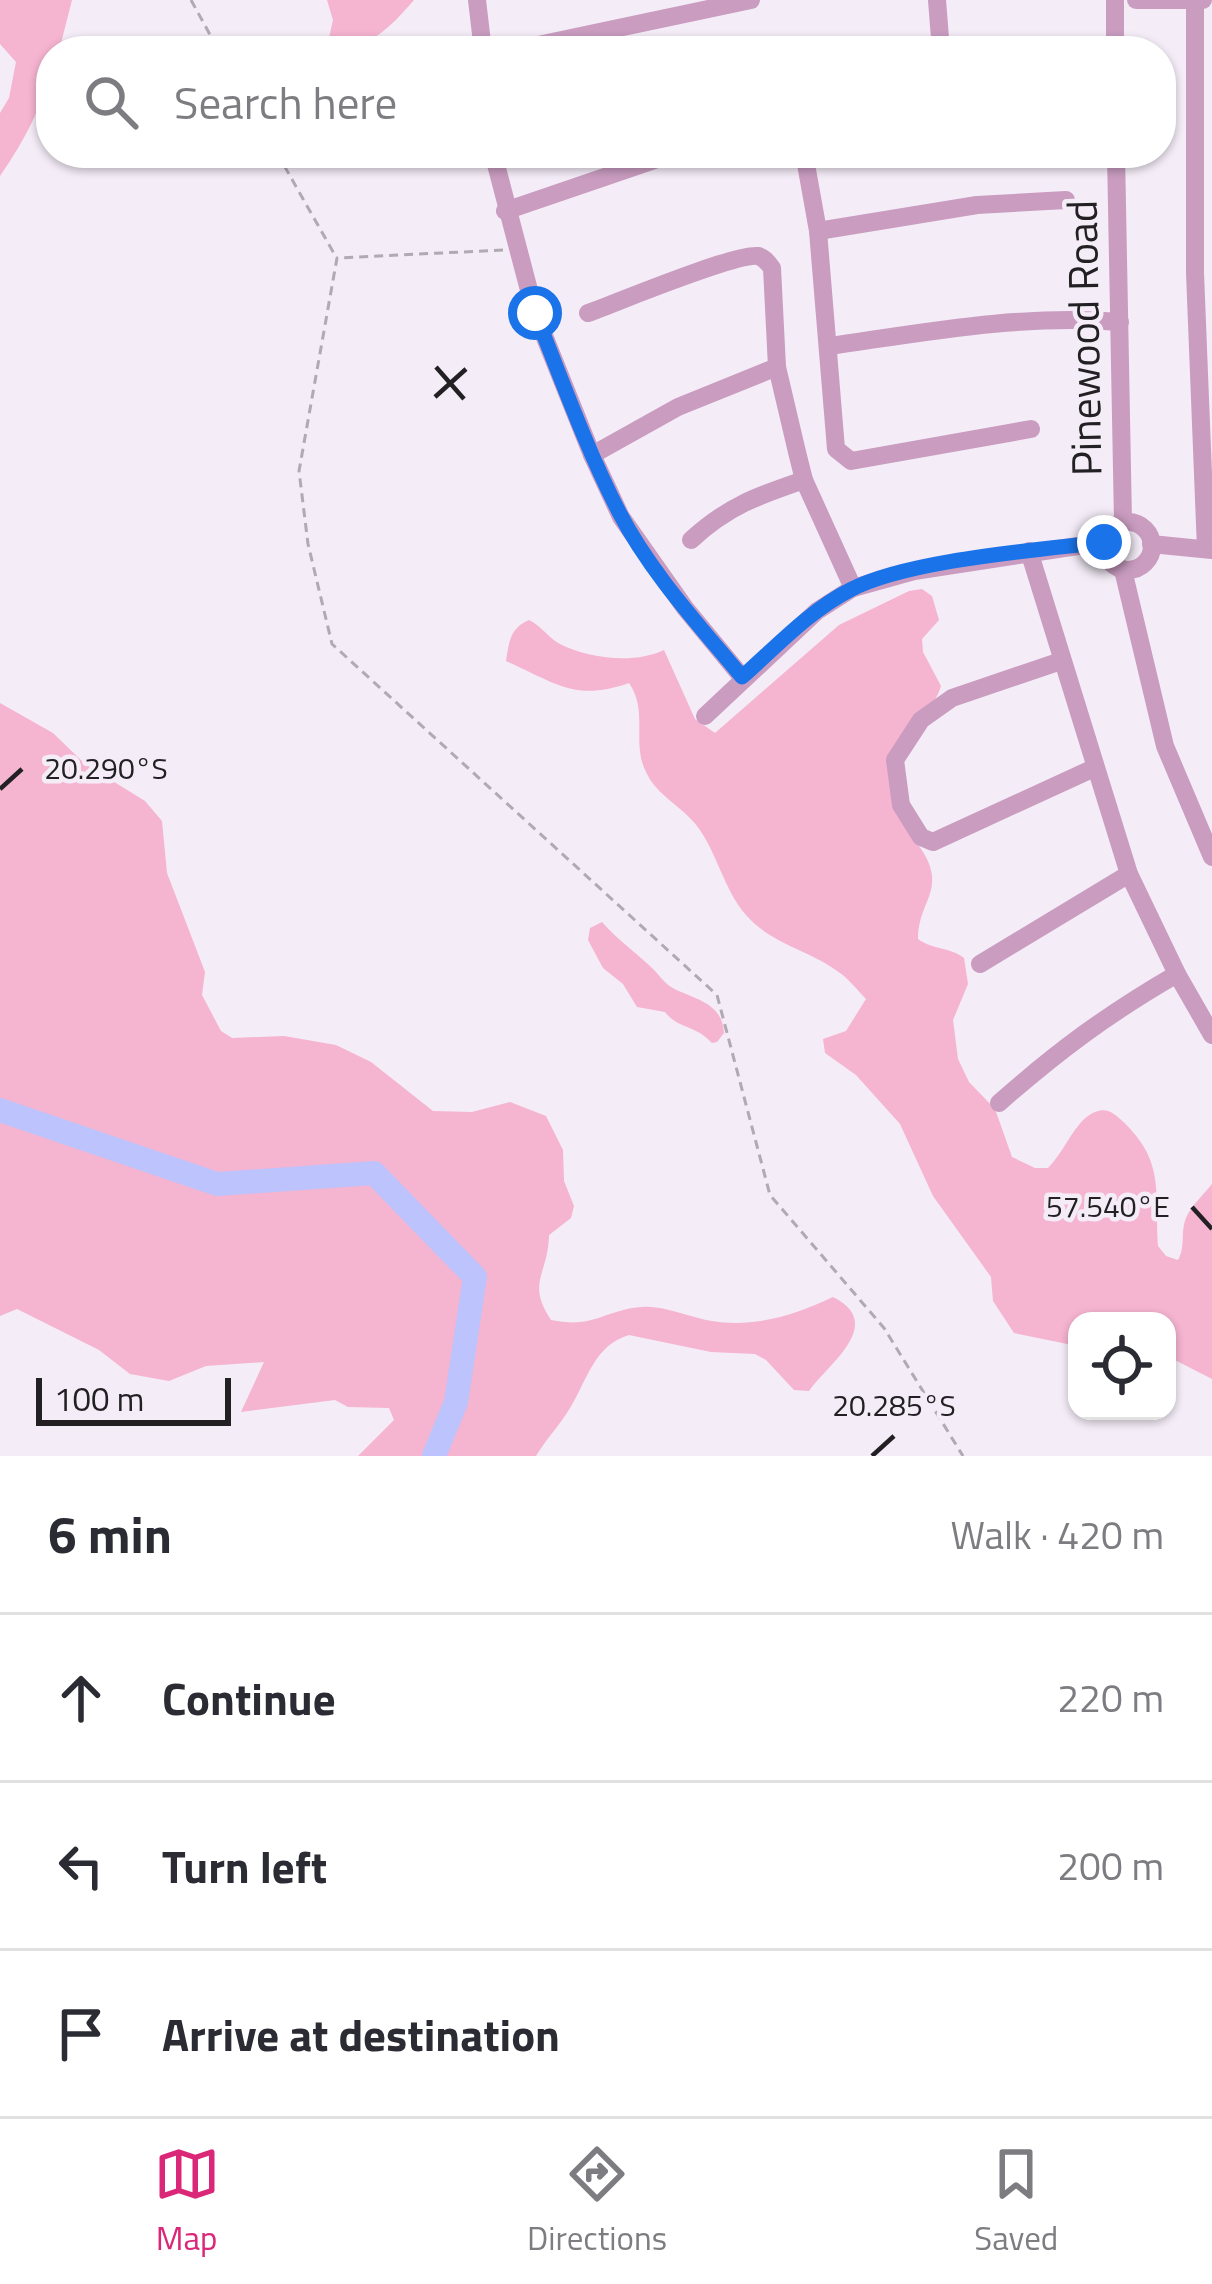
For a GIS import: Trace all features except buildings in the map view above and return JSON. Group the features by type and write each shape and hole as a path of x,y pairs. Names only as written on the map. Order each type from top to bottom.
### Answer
{"street":[{"path":"478,0 482,36"},
{"path":"588,36 751,0"},
{"path":"937,0 940,36"},
{"path":"1115,0 1115,36"},
{"path":"1136,0 1197,0 1209,549 1151,544"},
{"path":"627,29 629,36"},
{"path":"497,168 535,313 621,517 685,608 742,677"},
{"path":"506,211 626,168"},
{"path":"807,168 830,346 836,449 850,460 1030,429"},
{"name":"Pinewood Road","path":"1116,168 1123,523"},
{"path":"818,231 977,205 1066,200"},
{"path":"588,314 704,269 756,256 772,268 777,367 804,480 853,588"},
{"path":"830,346 986,323 1069,318 1120,322"},
{"path":"592,455 678,407 777,367"},
{"path":"691,540 735,506 804,480"},
{"path":"1123,570 1144,564 1151,544 1145,529 1123,523 1111,529 1104,542 1106,556 1123,570 1166,746 1212,856"},
{"path":"705,716 817,611 853,588 914,571 1104,542"},
{"path":"1029,551 1129,874 1212,1035"},
{"path":"1061,661 952,698 921,719 895,760 902,805 921,837 933,842 1094,768"},
{"path":"980,964 1129,874"},
{"path":"999,1102 1062,1046 1177,974"}],"path":[{"path":"190,0 211,36"},
{"path":"286,168 337,258 299,471 308,544 332,644 717,995 770,1195 884,1328 964,1456"},
{"path":"337,258 517,250"}],"shaded area":[{"path":"0,0 72,0 63,36 36,36 36,112 0,176 0,113 9,98 16,62 0,44"},
{"path":"327,0 414,0 377,36 329,36 333,20"},
{"path":"922,589 932,596 939,620 922,639 923,652 941,686 906,741 898,801 901,817 932,876 918,939 964,958 968,984 953,1020 958,1059 969,1082 995,1109 1012,1157 1035,1168 1048,1168 1088,1116 1105,1110 1119,1118 1151,1161 1158,1246 1166,1256 1178,1260 1186,1218 1212,1184 1212,1379 1176,1361 1176,1312 1068,1312 1068,1344 1014,1333 993,1301 991,1277 933,1196 900,1124 856,1075 825,1053 823,1039 846,1031 866,999 829,965 768,933 738,905 697,826 656,788 646,772 638,705 629,683 580,690 506,661 514,631 529,620 556,641 585,653 626,658 664,650 695,719 715,733 839,625"},
{"path":"0,703 53,733 85,764 145,801 162,821 167,873 205,972 202,995 221,1031 232,1038 284,1036 336,1045 371,1062 433,1111 472,1112 510,1102 546,1116 563,1150 564,1181 574,1206 571,1218 549,1235 539,1287 551,1320 589,1321 649,1307 706,1320 755,1322 833,1297 855,1319 854,1332 839,1357 809,1391 794,1390 755,1354 711,1352 629,1335 599,1355 536,1456 358,1456 394,1420 389,1408 348,1407 335,1400 241,1412 264,1362 206,1366 169,1381 130,1374 99,1350 17,1309 0,1316"},
{"path":"602,922 668,985 718,1014 724,1033 717,1042 665,1012 637,1007 623,984 603,968 588,940 590,928"}],"waterway":[{"path":"0,1110 217,1184 374,1173 475,1277 456,1402 434,1456"}],"route":[{"path":"535,313 621,517 685,608 742,677 817,611 853,588 914,571 1104,542"}]}
